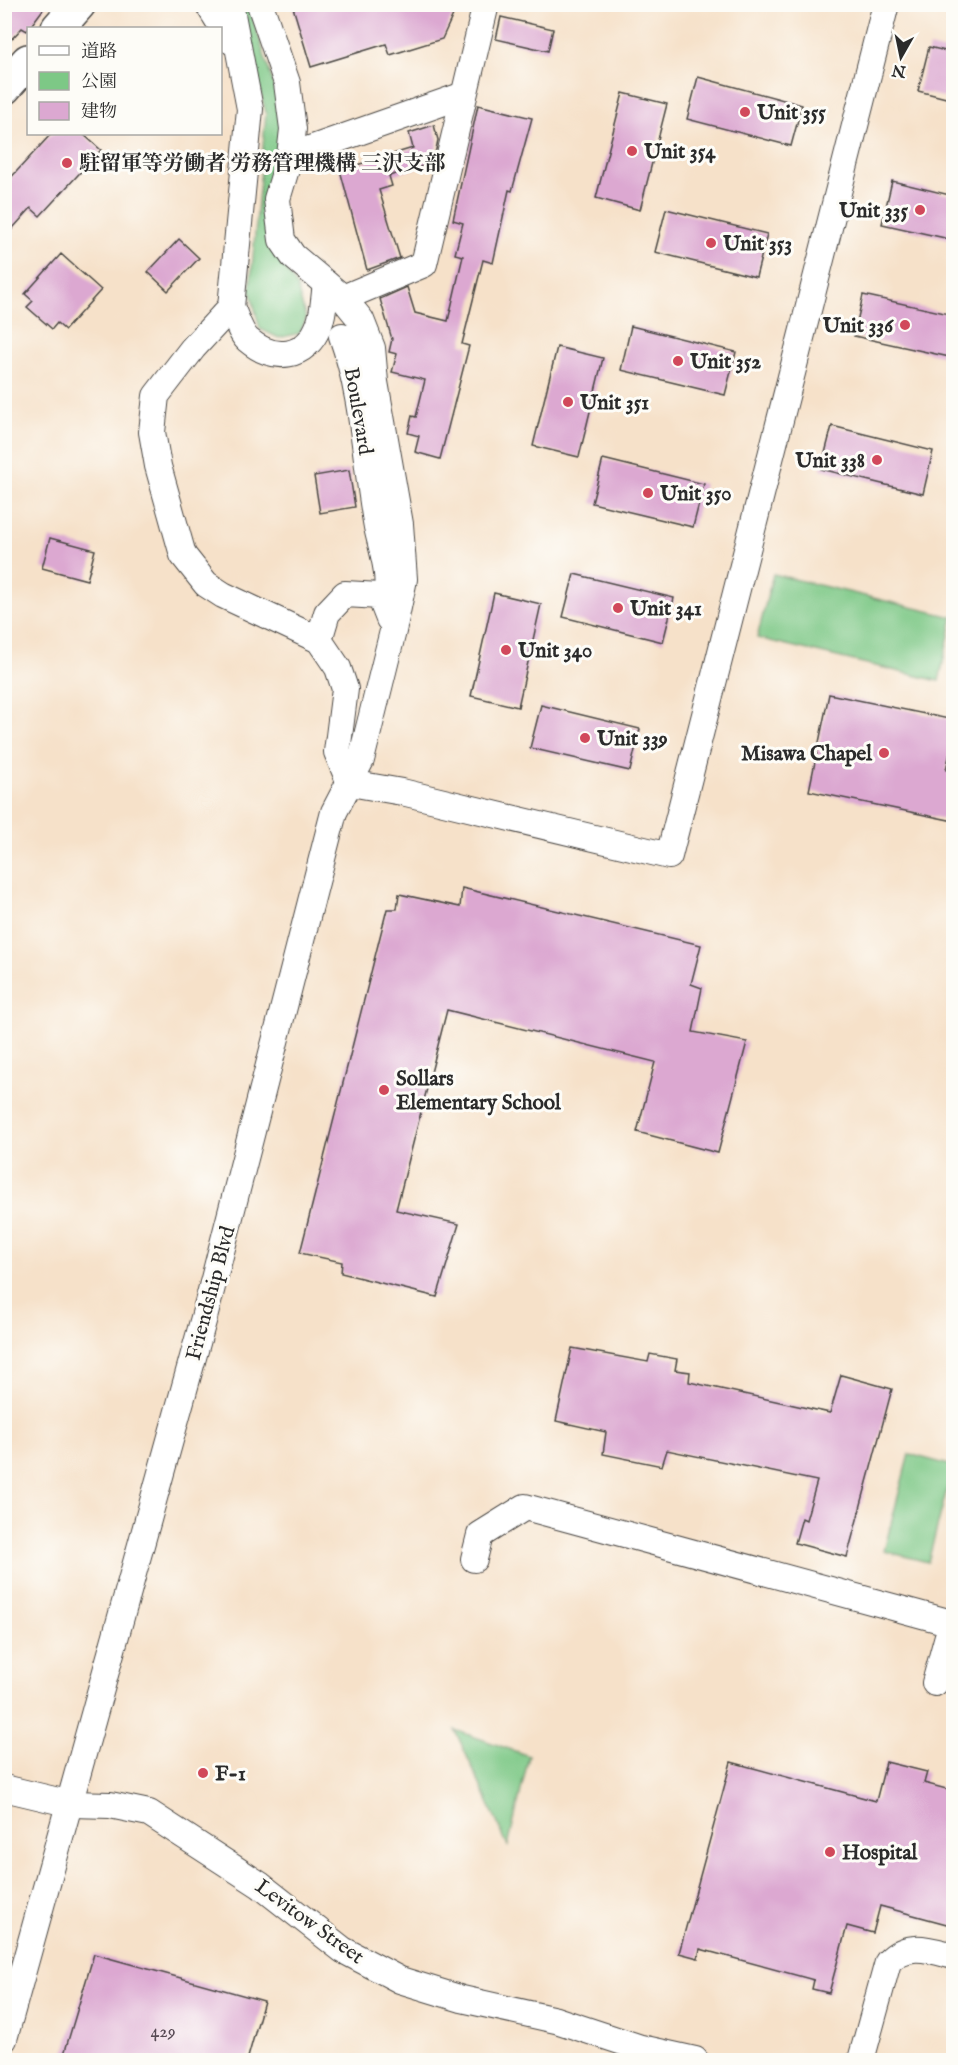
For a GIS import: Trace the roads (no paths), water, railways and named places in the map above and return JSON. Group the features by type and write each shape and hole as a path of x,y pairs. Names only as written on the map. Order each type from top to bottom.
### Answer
{"main road":[{"path":"59,27 80,4"},
{"path":"4,88 27,62"}],"street":[{"path":"208,4 242,59"},
{"path":"230,4 250,109 231,307 247,339 269,353 291,355 308,344 320,325 334,291"},
{"path":"260,4 287,83 293,129 290,156 277,199 282,240 293,256 334,291 361,320 372,348 377,393 400,524 404,579 389,619"},
{"path":"334,291 424,264 486,4"},
{"path":"231,307 193,348 156,396 152,432 158,466 183,555 206,584 222,595 319,640 338,668 345,689 338,752 350,783 402,792 669,856 886,4"},
{"path":"290,156 464,95"},
{"name":"Boulevard","path":"342,336 356,385 377,527 389,579 389,619"},
{"path":"319,640 327,613 345,594 380,596 389,619"},
{"name":"Friendship Blvd","path":"4,2039 205,1314 334,812 361,760 389,619"},
{"path":"474,1559 480,1535 525,1507 948,1622 949,1632 935,1683"},
{"name":"Levitow Street","path":"4,1788 71,1804 111,1805 149,1814 260,1884 343,1950 400,1980 483,2004 556,2020 642,2048 695,2061"},
{"path":"861,2061 888,1962 896,1953 913,1948 954,1956"}],"place":[{"name":"Unit 355","path":"745,112"},
{"name":"Unit 354","path":"632,151"},
{"name":"駐留軍等労働者 労務管理機構 三沢支部","path":"67,163"},
{"name":"Unit 335","path":"920,210"},
{"name":"Unit 353","path":"711,243"},
{"name":"Unit 336","path":"905,325"},
{"name":"Unit 352","path":"678,361"},
{"name":"Unit 351","path":"568,402"},
{"name":"Unit 338","path":"877,460"},
{"name":"Unit 350","path":"648,493"},
{"name":"Unit 341","path":"618,608"},
{"name":"Unit 340","path":"506,650"},
{"name":"Unit 339","path":"585,738"},
{"name":"Misawa Chapel","path":"884,753"},
{"name":"Sollars Elementary School","path":"384,1090"},
{"name":"F-1","path":"203,1773"},
{"name":"Hospital","path":"830,1852"}]}
